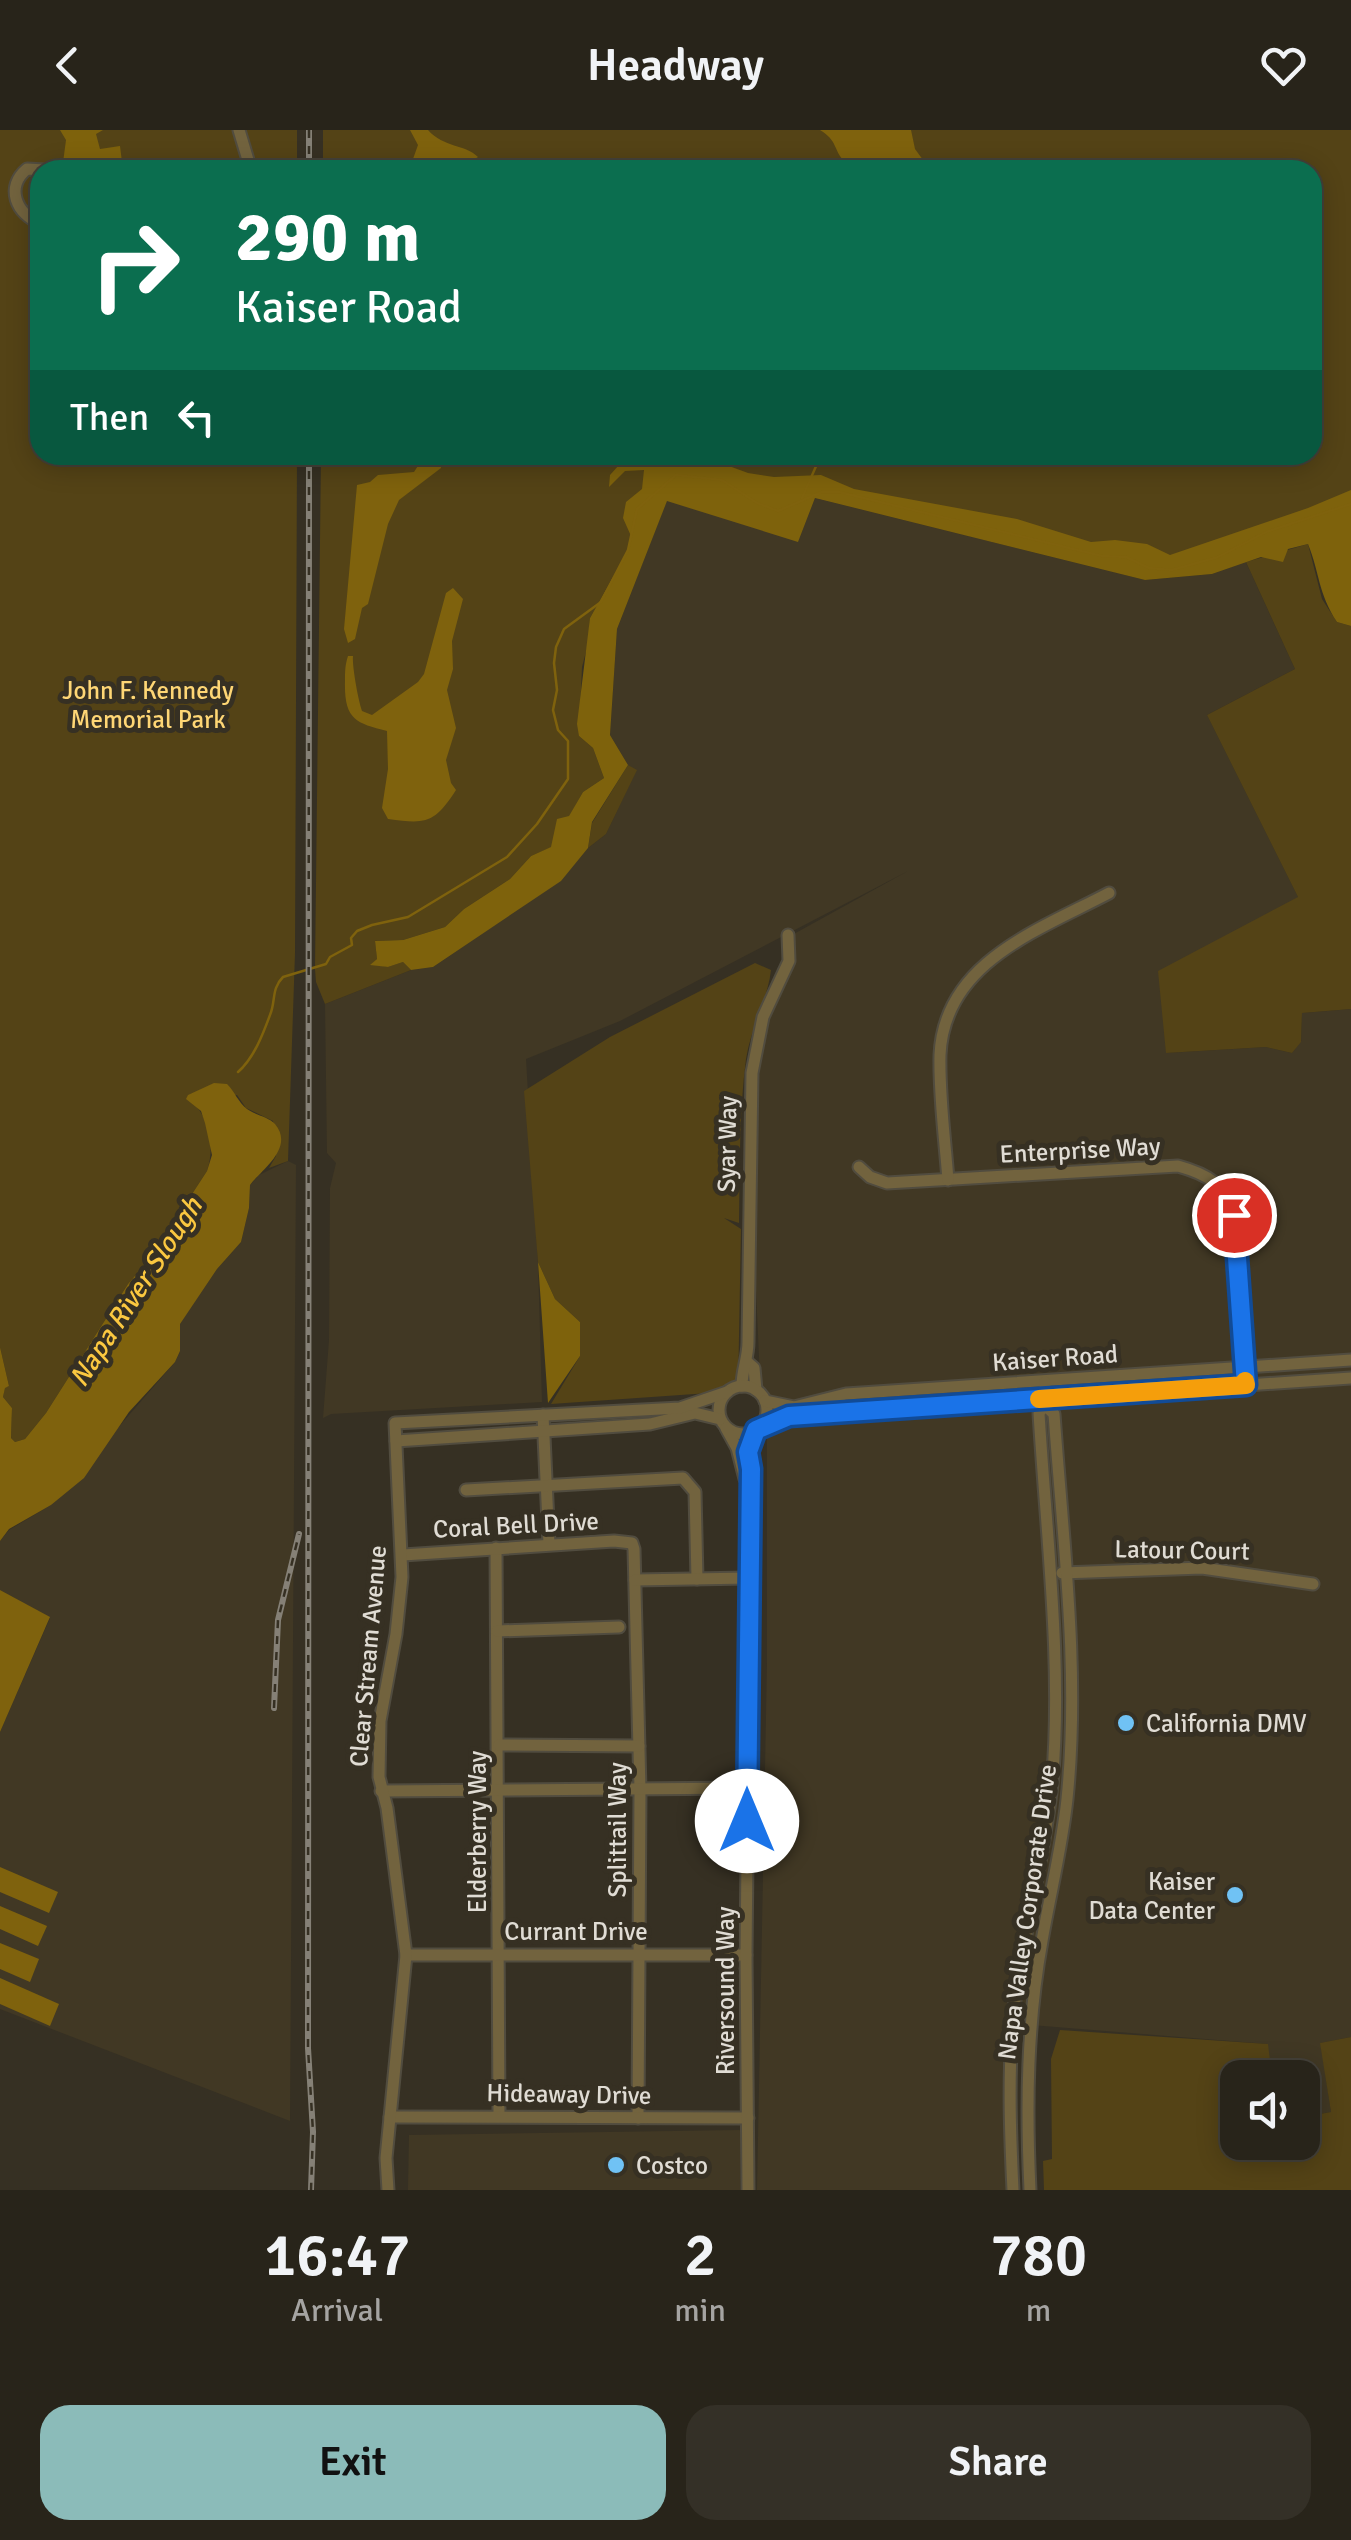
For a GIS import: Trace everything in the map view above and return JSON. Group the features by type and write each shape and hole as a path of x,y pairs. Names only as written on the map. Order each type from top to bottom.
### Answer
{"street":[{"path":"239,130 248,160"},
{"path":"30,169 21,174 15,196 22,212 30,217"},
{"path":"948,1180 940,1054 944,1030 958,995 999,951 1109,892"},
{"name":"Syar Way","path":"742,1386 742,1370 748,1362 752,1072 763,1018 789,961 788,934"},
{"name":"Enterprise Way","path":"859,1167 870,1177 888,1183 1178,1166 1204,1174 1226,1194 1234,1215 1246,1385"},
{"name":"Kaiser Road","path":"765,1401 794,1406 846,1394 1351,1360"},
{"name":"Syar Way","path":"748,1362 754,1368 756,1390"},
{"name":"Kaiser Road","path":"758,1429 789,1416 1045,1402 1351,1378"},
{"name":"Napa Valley Corporate Drive","path":"1013,2190 1010,2088 1015,2006 1052,1784 1054,1663 1039,1413 1045,1402 1045,1382"},
{"path":"396,1441 544,1433 650,1424 695,1413 740,1434 758,1429 766,1414 765,1401 756,1390 742,1386 680,1408 542,1415 544,1433 548,1485 549,1544"},
{"path":"723,1423 720,1402 727,1392"},
{"name":"Napa Valley Corporate Drive","path":"1030,2190 1028,2088 1032,2006 1058,1862 1070,1757 1072,1689 1054,1414 1045,1402"},
{"name":"Clear Stream Avenue","path":"388,2190 386,2158 406,1955 387,1808 381,1791 380,1722 396,1634 403,1555 396,1423 542,1415"},
{"name":"Riversound Way","path":"723,1423 737,1448 749,1492"},
{"name":"Riversound Way","path":"748,2190 751,1469 748,1452 758,1429"},
{"path":"466,1490 682,1478 695,1492 697,1579"},
{"name":"Coral Bell Drive","path":"403,1555 632,1542"},
{"name":"Splittail Way","path":"632,1542 640,1790 638,2118"},
{"name":"Elderberry Way","path":"496,1548 499,2116"},
{"name":"Latour Court","path":"1048,1574 1202,1568 1313,1584"},
{"path":"636,1580 748,1578"},
{"path":"497,1631 619,1628"},
{"path":"500,1745 639,1746"},
{"path":"381,1791 747,1788"},
{"name":"Currant Drive","path":"406,1955 746,1955"},
{"path":"1015,2006 1032,2006"},
{"name":"Hideaway Drive","path":"390,2117 748,2118"}],"shaded area":[{"path":"60,130 103,130 96,134 100,149 120,146 122,160 63,160 66,140"},
{"path":"619,465 726,465 774,477 821,475 854,489 1017,519 1091,542 1147,544 1170,555 1351,490 1351,626 1337,622 1331,612 1308,544 1288,549 1283,562 1261,557 1212,574 1145,580 815,498 798,542 667,501 617,629 610,735 628,765 592,822 588,848 561,881 433,967 411,970 403,962 388,967 370,965 377,959 375,941 403,940 445,927 464,909 510,879 531,856 551,847 557,819 569,816 583,792 604,778 593,748 579,736 577,724 590,618 628,550 631,536 623,518 626,502 642,489 644,470 625,471 609,487 610,475"},
{"path":"815,498 1145,580 1212,574 1246,562 1295,669 1207,715 1298,897 1166,1053 1266,1047 1292,1053 1301,1041 1302,1013 1351,1009 1351,2037 1321,2043 1331,2112 1320,2114 1320,2060 1269,2060 1267,2044 1031,2025 1012,2038 1013,2190 757,2190 767,1663 767,1421 760,1379 753,1224 757,1050 792,935 908,871 620,1021 526,1059 542,1402 331,1414 323,1418 329,1340 330,1188 336,1163 327,1153 325,1004 411,970 433,967 560,881 588,848 606,834 636,771 610,735 617,629 667,500 798,541"},
{"path":"288,1161 296,1165 290,2121 0,2009 0,1732 50,1618 0,1590 0,1541 9,1530 51,1505 175,1362 180,1351 179,1324 241,1242 250,1185 259,1175"},
{"path":"538,1262 555,1299 580,1322 580,1356 548,1403"},
{"name":"Costco","path":"740,2130 740,2190 408,2190 409,2135"}],"green space":[{"name":"John F. Kennedy Memorial Park","path":"0,130 297,130 297,160 30,160 30,465 297,465 295,953 288,1161 269,1168 276,1156 273,1121 246,1108 237,1095 191,1101 203,1115 209,1133 211,1153 207,1171 151,1257 128,1284 46,1413 25,1439 15,1442 11,1438 12,1408 3,1397 5,1387 9,1386 0,1347"},
{"path":"323,130 1351,130 1351,504 1191,563 1048,543 722,480 637,509 628,550 590,618 582,667 579,736 593,748 604,778 583,792 552,847 531,856 510,879 464,909 445,927 403,940 375,941 377,959 372,964 388,967 403,962 411,970 325,1004 315,969 321,465 1322,465 1322,160 323,160"},
{"path":"1308,544 1322,599 1337,622 1351,626 1351,1009 1302,1013 1301,1042 1292,1053 1266,1047 1166,1053 1158,971 1298,897 1207,715 1295,669 1246,562"},
{"path":"628,765 637,770 606,834 588,848 592,823"},
{"path":"755,963 771,970 746,1059 739,1223 724,1218 741,1229 738,1391 551,1404 580,1356 580,1322 555,1299 538,1262 524,1091 610,1037"},
{"path":"1060,2030 1268,2044 1270,2060 1220,2060 1220,2160 1320,2160 1320,2114 1331,2112 1320,2043 1351,2037 1351,2190 1044,2190 1043,2161 1052,2159 1051,2059"}],"water":[{"path":"410,130 428,130 478,157 413,160 418,145"},
{"path":"820,130 911,130 915,149 923,160 843,160"},
{"path":"419,465 441,465 399,500 388,524 368,604 362,608 355,639 348,643 344,629 357,485 378,475 414,472"},
{"path":"453,588 463,599 452,641 453,669 447,690 456,728 446,760 456,790 441,810 428,819 388,819 382,808 388,769 387,731 359,722 349,711 345,694 347,659 353,656 362,711 372,715 424,674 446,593"},
{"name":"Napa River Slough","path":"214,1083 227,1084 244,1106 275,1124 280,1133 279,1150 250,1185 241,1242 217,1269 180,1324 180,1351 175,1362 129,1412 84,1478 51,1505 9,1529 0,1541 0,1347 9,1386 3,1397 12,1408 11,1438 15,1442 25,1439 46,1413 128,1284 151,1257 207,1171 212,1155 205,1123 201,1111 186,1099"},
{"path":"0,1590 50,1617 0,1732"},
{"path":"0,1867 58,1892 49,1913 0,1892"},
{"path":"0,1906 47,1926 38,1946 0,1929"},
{"path":"0,1943 39,1959 30,1982 0,1969"},
{"path":"0,1978 59,2004 50,2026 0,2004"}],"waterway":[{"path":"802,498 817,465"},
{"path":"238,1072 261,1038 283,977 326,964 330,957 352,945 351,938 357,931 408,917 507,857 537,824 568,779 568,741 558,730 553,710 557,690 556,647 564,629 601,602 628,550 637,509 676,475 722,480 757,503 778,511 822,492 839,492 1102,556 1126,557 1149,568 1172,570 1218,557 1266,532 1351,504"}],"railway":[{"path":"309,130 309,160"},
{"path":"309,465 311,2190"},
{"path":"274,1708 278,1620 299,1534"}],"slow traffic":[{"path":"1039,1399 1246,1385 1245,1381"}],"place":[{"name":"California DMV","path":"1126,1723"},
{"name":"Kaiser Data Center","path":"1235,1895"},
{"name":"Costco","path":"616,2165"}],"route":[{"path":"747,1821 751,1480 748,1452 756,1430 789,1416 1246,1385 1234,1215"}]}
